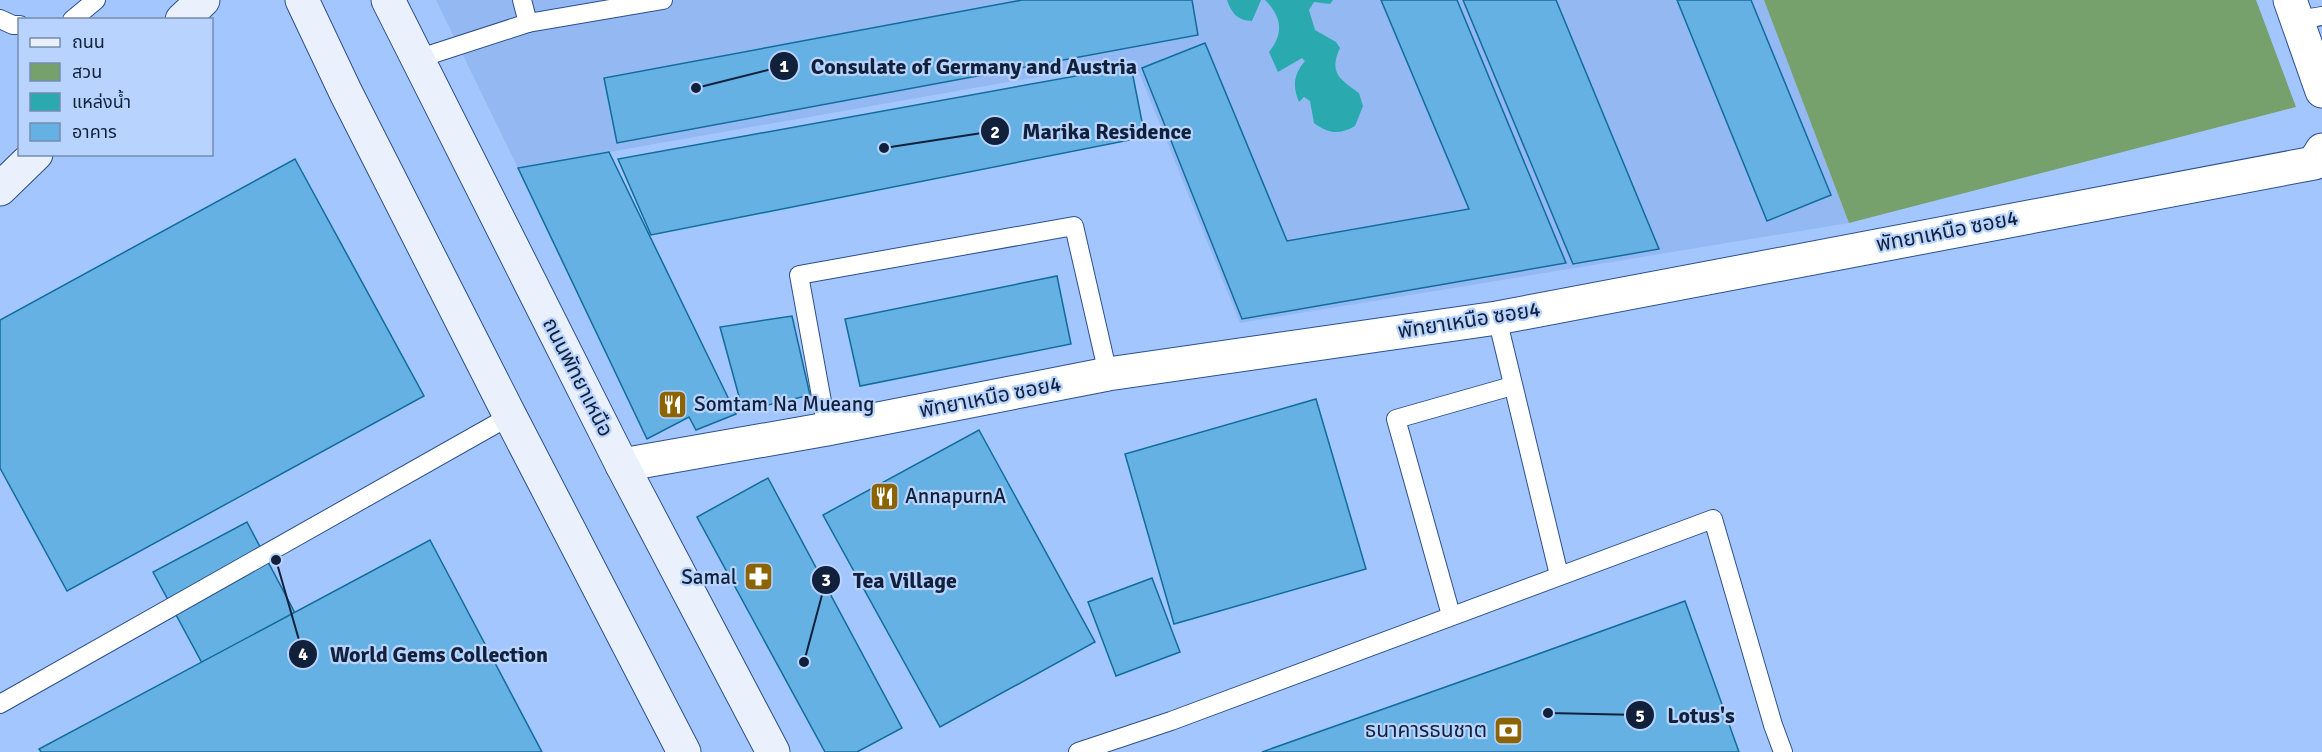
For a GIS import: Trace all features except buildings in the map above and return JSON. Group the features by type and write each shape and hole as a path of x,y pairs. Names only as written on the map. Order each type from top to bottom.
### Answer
{"main road":[{"path":"160,18 174,0"},
{"path":"184,18 203,0"},
{"path":"302,0 510,416 684,752"},
{"name":"ถนนพัทยาเหนือ","path":"388,0 622,465 773,752"},
{"path":"0,189 34,156"}],"street":[{"path":"2303,12 2322,91"},
{"name":"พัทยาเหนือ ซอย4","path":"622,465 827,429 1108,374 1497,318 2318,156"}],"lane":[{"path":"74,18 96,0"},
{"path":"522,0 528,23"},
{"path":"417,59 528,23 663,0"},
{"path":"0,19 13,26 18,25"},
{"path":"827,429 799,275 1074,226 1108,374"},
{"path":"1497,318 1559,575"},
{"path":"1450,615 1396,419 1512,386"},
{"path":"0,704 510,416"},
{"path":"1078,752 1171,721 1450,615 1713,519 1760,683 1783,752"}],"shaded area":[{"path":"436,0 1764,0 1849,223 1240,323 1134,60 518,168"}],"green space":[{"path":"1764,0 2256,0 2296,107 1849,223"}],"water":[{"path":"1227,0 1261,0 1252,21 1236,15"},
{"path":"1265,0 1333,0 1330,4 1314,2 1309,10 1315,30 1336,42 1340,48 1335,64 1338,75 1359,93 1363,106 1355,126 1339,132 1324,129 1314,123 1310,101 1304,97 1299,102 1295,80 1298,70 1305,61 1302,58 1278,72 1269,52 1279,32 1278,19"}],"place":[{"name":"Consulate of Germany and Austria","path":"696,88"},
{"name":"Marika Residence","path":"884,148"},
{"name":"Somtam Na Mueang","path":"673,404"},
{"name":"AnnapurnA","path":"884,496"},
{"name":"World Gems Collection","path":"276,560"},
{"name":"Samal","path":"758,577"},
{"name":"Tea Village","path":"804,662"},
{"name":"Lotus's","path":"1548,713"},
{"name":"ธนาคารธนชาต","path":"1508,730"}]}
